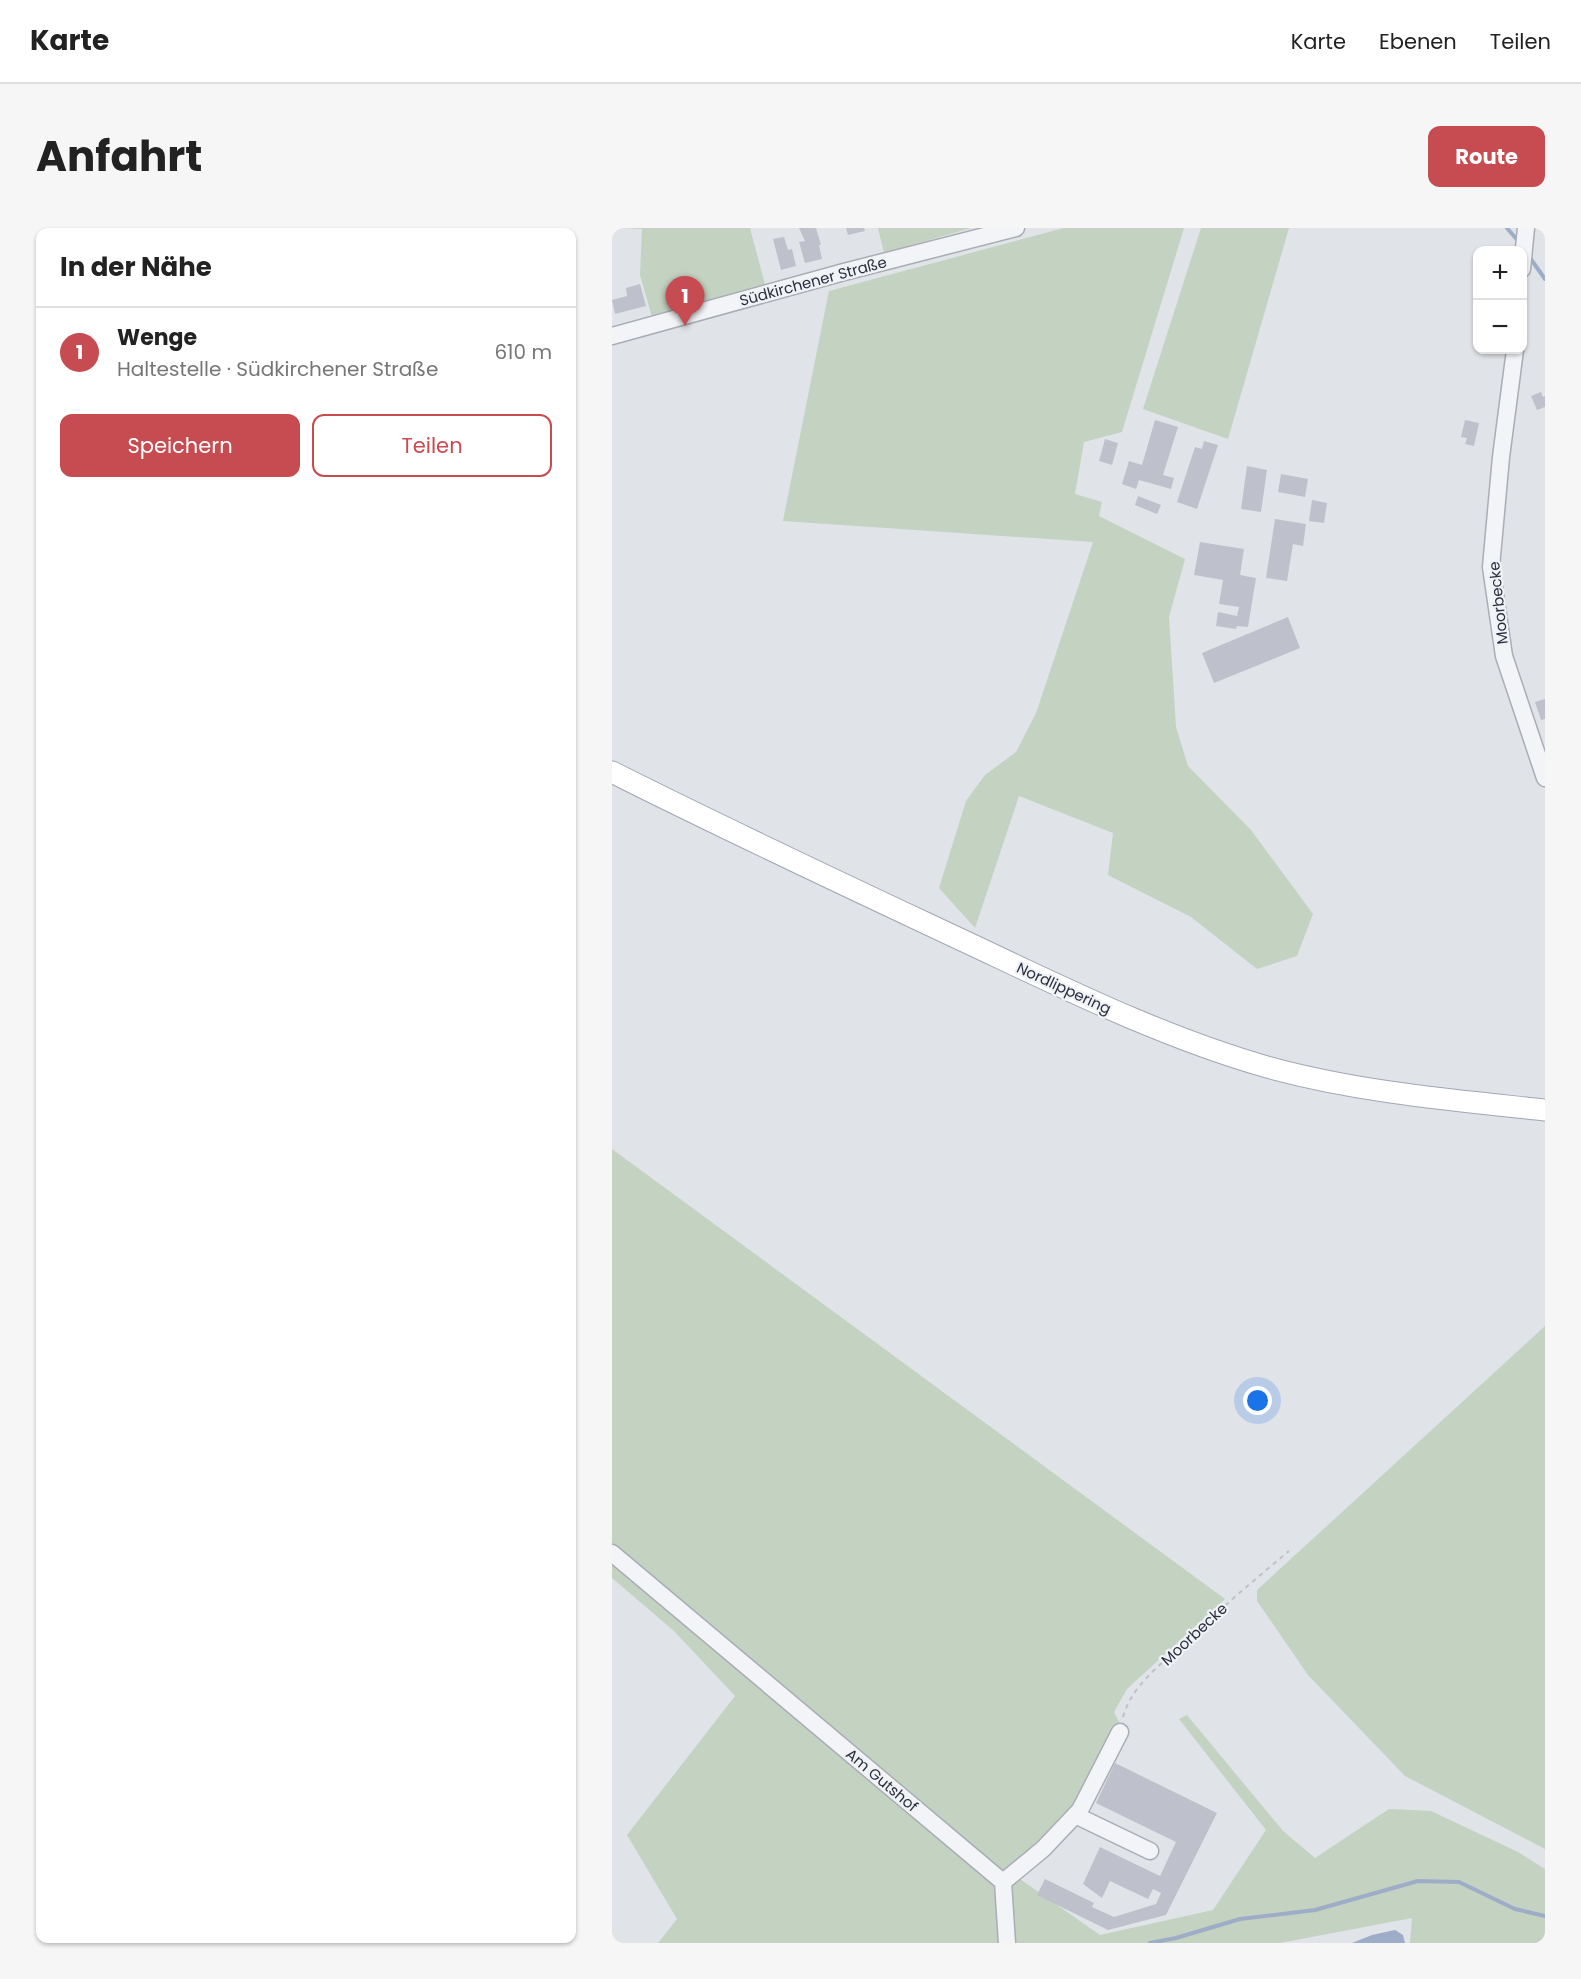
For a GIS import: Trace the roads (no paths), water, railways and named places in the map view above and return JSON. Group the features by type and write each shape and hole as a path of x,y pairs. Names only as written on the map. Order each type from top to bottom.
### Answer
{"main road":[{"name":"Nordlippering","path":"612,772 750,841 1052,983 1146,1025 1208,1048 1268,1067 1354,1088 1545,1110"}],"street":[{"name":"Südkirchener Straße","path":"612,336 844,272 1016,228"},
{"path":"1524,246 1526,228"},
{"name":"Moorbecke","path":"1514,354 1501,458 1491,567 1504,656 1545,778"},
{"name":"Am Gutshof","path":"612,1553 1004,1882"},
{"path":"1007,1943 1004,1882 1043,1849 1080,1810 1120,1732"},
{"path":"1075,1815 1150,1851"}],"water":[{"path":"1395,1930 1403,1935 1405,1943 1352,1943 1372,1935"}],"waterway":[{"path":"1507,228 1519,242"},
{"path":"1528,255 1545,279"},
{"path":"1150,1943 1176,1938 1240,1919 1315,1910 1418,1881 1459,1882 1515,1909 1545,1916"}],"place":[{"name":"Wenge","path":"685,326"}]}
